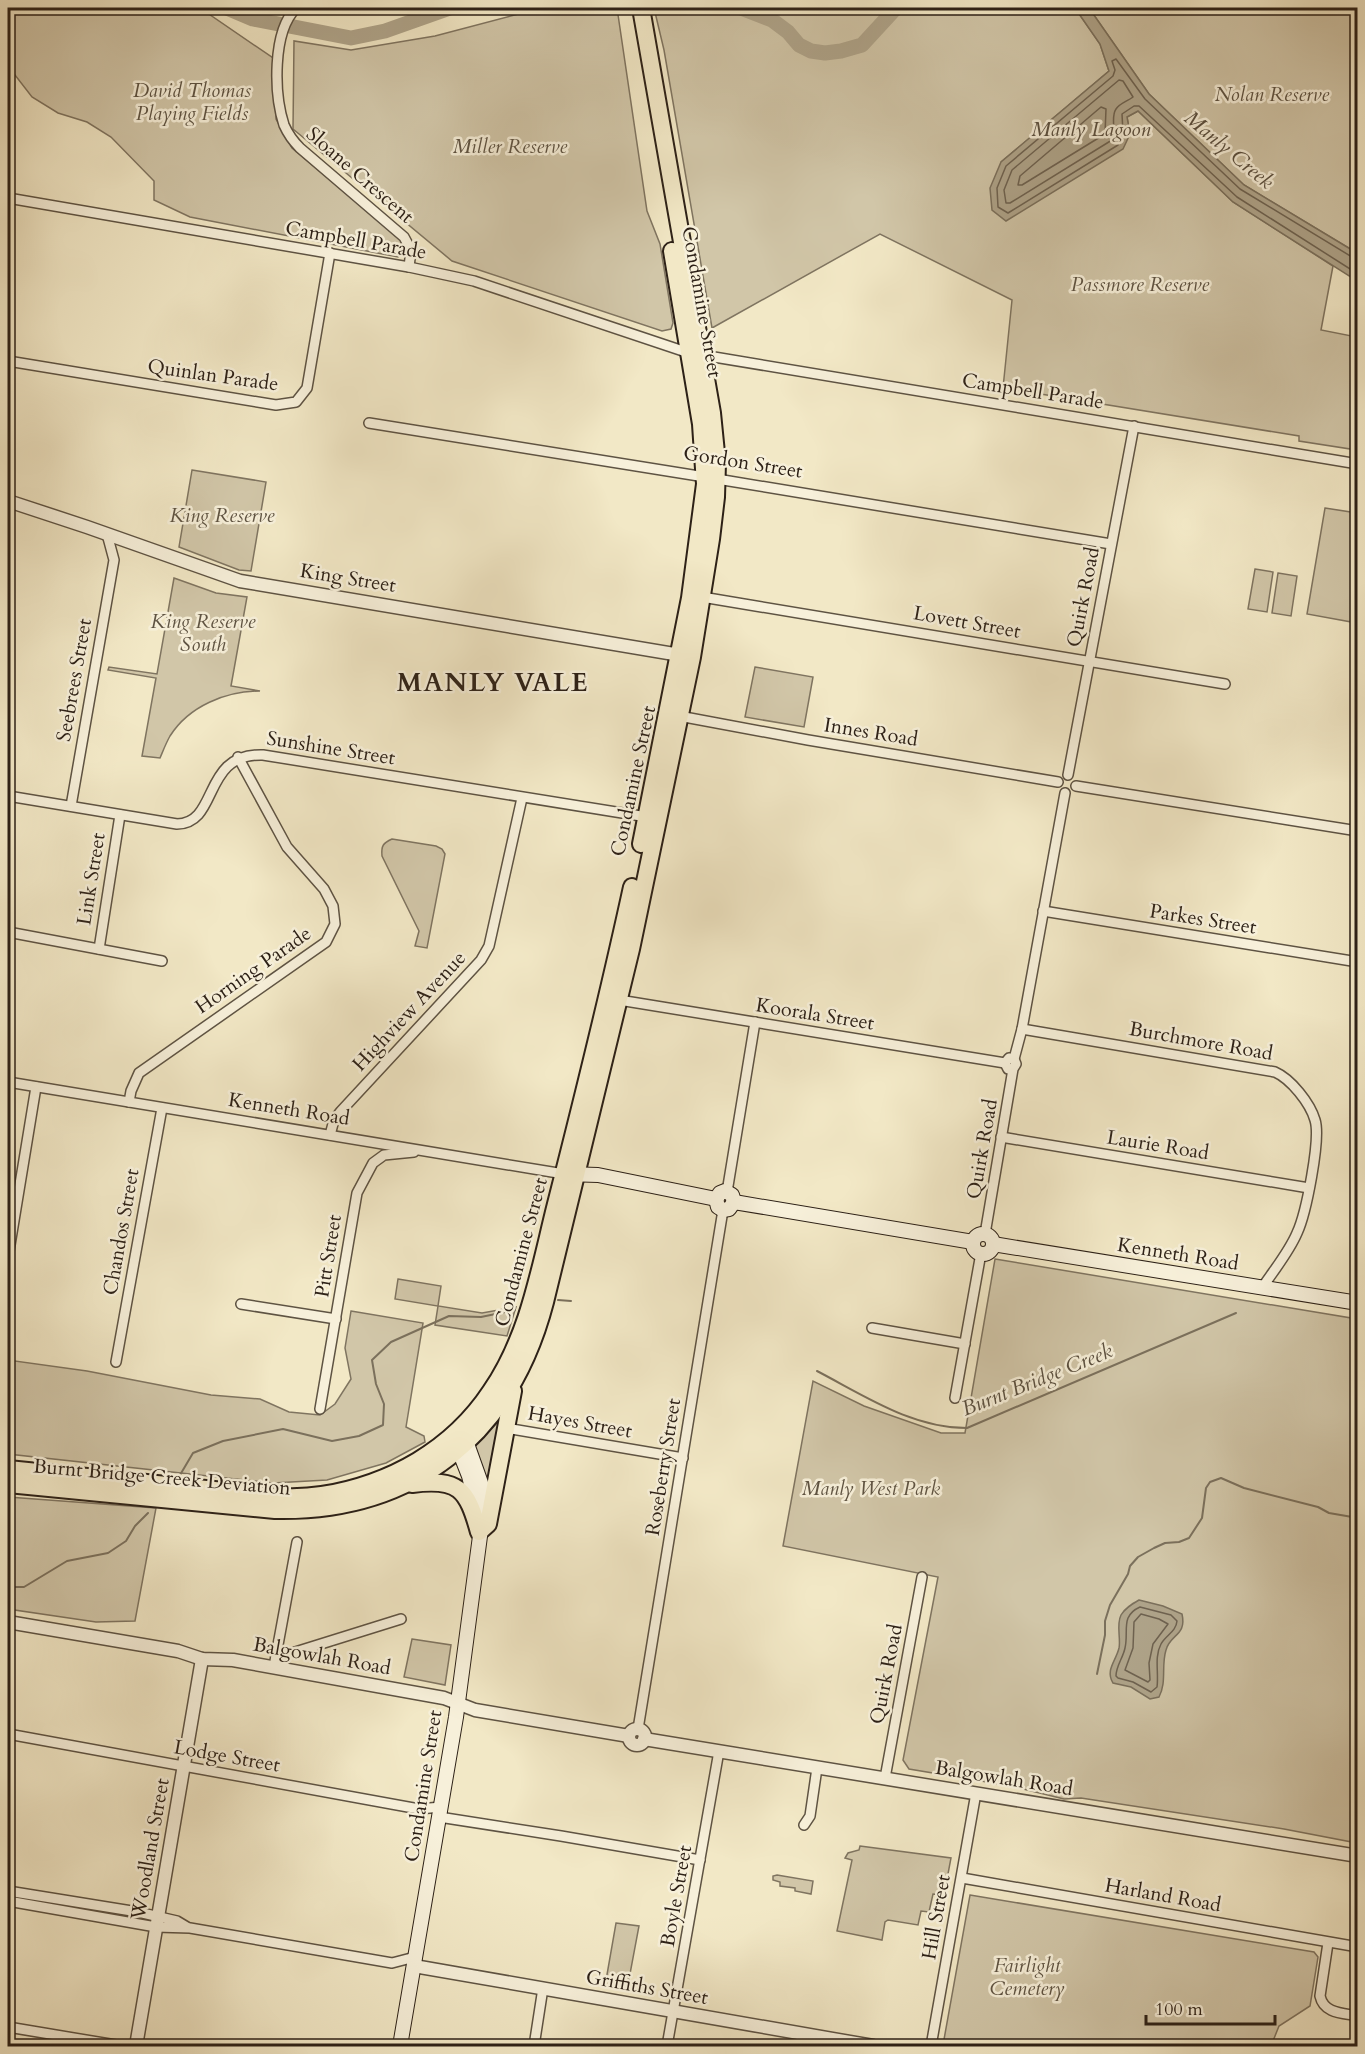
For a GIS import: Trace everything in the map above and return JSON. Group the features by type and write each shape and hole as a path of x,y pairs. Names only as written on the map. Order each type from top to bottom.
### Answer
{"highway":[{"name":"Condamine Street","path":"570,1174 646,817 702,597 711,539 713,423 695,354 630,8"},
{"name":"Condamine Street","path":"641,8 695,354"},
{"name":"Condamine Street","path":"517,1378 533,1343 536,1309 570,1174 619,999 679,716 701,527 711,478"},
{"name":"Condamine Street","path":"459,1441 503,1374 536,1309"},
{"path":"405,1485 442,1482 456,1487 471,1506 479,1532 488,1524 517,1378"},
{"name":"Burnt Bridge Creek Deviation","path":"8,1484 256,1509 303,1511 355,1503 405,1485 431,1469 494,1411 517,1378"},
{"name":"Burnt Bridge Creek Deviation","path":"8,1469 249,1494 319,1495 358,1487 398,1472 459,1441"}],"main road":[{"name":"Kenneth Road","path":"570,1174 598,1175 725,1201 977,1247"},
{"path":"977,1247 979,1234 989,1239"},
{"name":"Kenneth Road","path":"989,1239 1358,1303"},
{"name":"Condamine Street","path":"400,2046 457,1704 479,1532 477,1508 459,1441"}],"street":[{"name":"Sloane Crescent","path":"296,8 286,21 281,35 278,64 282,115 290,137 311,158 404,237 411,250 409,267"},
{"name":"Campbell Parade","path":"8,198 409,267 474,281 695,354 1358,464"},
{"name":"Quinlan Parade","path":"8,361 276,405 296,402 307,388 330,253"},
{"name":"Gordon Street","path":"369,423 1111,544"},
{"name":"Quirk Road","path":"1068,775 1134,426"},
{"name":"King Street","path":"8,501 240,581 686,656"},
{"name":"Seebrees Street","path":"70,806 114,561 107,534"},
{"path":"114,561 124,547 131,542"},
{"name":"Lovett Street","path":"702,597 1225,684"},
{"name":"Innes Road","path":"679,716 1058,782"},
{"name":"Sunshine Street","path":"8,796 185,824 199,814 223,770 238,757 263,754 646,817"},
{"name":"Horning Parade","path":"129,1102 139,1073 326,942 335,924 335,915 329,898 287,847 238,757"},
{"path":"1068,775 1073,778 1076,786 1072,791 1065,793 1060,790 1058,782 1062,777 1068,775"},
{"path":"1076,786 1358,831"},
{"name":"Quirk Road","path":"989,1239 1010,1064 1022,1029 1065,793"},
{"name":"Highview Avenue","path":"330,1135 334,1120 341,1111 481,960 489,946 522,798"},
{"name":"Link Street","path":"99,949 120,815"},
{"name":"Parkes Street","path":"1043,911 1358,962"},
{"path":"8,932 162,961"},
{"name":"Koorala Street","path":"619,999 1010,1064"},
{"name":"Roseberry Street","path":"637,1735 755,1022"},
{"name":"Burchmore Road","path":"1022,1029 1275,1072 1286,1077 1315,1119 1318,1133 1304,1218 1297,1236 1262,1288"},
{"name":"Kenneth Road","path":"8,1082 570,1174"},
{"path":"8,1257 36,1087"},
{"name":"Chandos Street","path":"116,1362 162,1108"},
{"name":"Laurie Road","path":"1001,1137 1309,1188"},
{"name":"Pitt Street","path":"320,1409 357,1193 373,1163 384,1155 422,1150"},
{"path":"955,1398 965,1344 977,1247"},
{"path":"241,1304 336,1319"},
{"path":"872,1328 965,1344"},
{"name":"Hayes Street","path":"506,1428 683,1458"},
{"path":"297,1542 275,1663 401,1619"},
{"name":"Quirk Road","path":"885,1778 922,1577"},
{"name":"Balgowlah Road","path":"8,1622 178,1651 202,1659 275,1663 444,1698 476,1710 1358,1856"},
{"name":"Woodland Street","path":"136,2046 202,1659"},
{"name":"Lodge Street","path":"8,1734 700,1860"},
{"name":"Boyle Street","path":"667,2046 719,1751"},
{"path":"804,1825 810,1816 817,1768"},
{"name":"Hill Street","path":"931,2046 976,1793"},
{"name":"Harland Road","path":"962,1878 1358,1947"},
{"name":"Griffiths Street","path":"8,1891 94,1904 157,1922"},
{"name":"Griffiths Street","path":"8,1901 157,1922 392,1963 414,1962 673,2011 801,2040 873,2046"},
{"path":"1328,1943 1320,1996 1324,2006 1335,2012 1358,2016"},
{"path":"534,2046 543,1988"},
{"path":"8,2027 122,2046"}],"green space":[{"name":"David Thomas Playing Fields","path":"8,8 200,8 276,60 276,119 292,148 403,241 398,257 190,217 154,200 154,181 111,137 87,122 58,113 32,97 8,66"},
{"name":"Miller Reserve","path":"541,8 617,8 647,211 660,244 673,323 671,329 662,331 452,261 293,129 294,41 351,50 435,36"},
{"name":"Passmore Reserve","path":"654,8 1075,8 1100,44 1109,71 1001,162 1130,134 1127,117 1138,111 1233,202 1333,266 1321,330 1357,337 1357,450 1299,441 1299,436 1003,388 1012,300 880,234 712,328 664,50"},
{"name":"Nolan Reserve","path":"1089,8 1357,8 1357,253 1244,185 1149,94"},
{"name":"King Reserve","path":"192,470 266,482 251,571 239,570 179,547"},
{"path":"1325,508 1357,513 1357,623 1307,614"},
{"path":"1255,569 1273,572 1267,612 1248,609"},
{"path":"1278,573 1297,576 1291,616 1272,613"},
{"name":"King Reserve South","path":"174,578 216,593 247,597 231,686 260,691 234,694 209,702 187,716 178,725 160,758 142,756 156,678 108,670 109,667 157,674"},
{"path":"755,667 813,677 804,727 745,717"},
{"path":"392,839 436,846 445,854 427,948 415,946 419,931 382,856 383,845"},
{"name":"Manly West Park","path":"995,1259 1357,1319 1357,1843 1284,1829 1081,1798 1064,1799 1011,1786 909,1769 903,1760 938,1577 783,1546 813,1381 864,1406 941,1433 965,1433"},
{"path":"398,1279 441,1286 438,1306 395,1299"},
{"path":"438,1306 482,1313 516,1307 507,1336 435,1325"},
{"path":"351,1311 423,1323 406,1427 424,1436 425,1442 386,1463 327,1480 273,1483 8,1454 8,1360 87,1371 211,1395 260,1399 289,1412 320,1415 335,1404 351,1379 345,1348"},
{"path":"500,1420 490,1492 473,1446"},
{"path":"8,1497 156,1508 135,1621 96,1622 8,1609"},
{"path":"412,1639 451,1645 445,1685 404,1677"},
{"path":"860,1846 951,1858 944,1895 933,1894 929,1912 921,1911 918,1925 888,1920 885,1922 882,1940 837,1931 852,1860 845,1858 848,1853 859,1850"},
{"path":"773,1876 813,1881 811,1894 795,1891 795,1888 780,1886 780,1882 773,1880"},
{"name":"Fairlight Cemetery","path":"970,1895 1314,1952 1318,1957 1310,2006 1279,2026 1271,2046 943,2045"},
{"path":"616,1923 639,1926 627,1990 605,1986"}],"water":[{"name":"Manly Lagoon","path":"1075,8 1089,8 1149,94 1244,185 1357,253 1357,281 1233,202 1138,111 1127,117 1130,134 1123,149 1006,221 992,210 990,188 1001,162 1109,71 1100,44"},
{"path":"1139,1600 1182,1614 1183,1621 1180,1631 1166,1650 1163,1686 1159,1697 1150,1699 1131,1687 1113,1683 1110,1674 1119,1648 1121,1615"}],"waterway":[{"name":"Manly Creek","path":"227,8 253,19 351,38 385,31 450,8"},
{"name":"Manly Creek","path":"741,8 772,20 788,32 799,45 811,51 825,53 862,45 896,8"},
{"path":"1171,13 1176,8"},
{"name":"Burnt Bridge Creek","path":"558,1300 571,1301"},
{"name":"Burnt Bridge Creek","path":"180,1475 193,1453 223,1441 283,1429 332,1441 359,1436 383,1425 384,1404 376,1384 372,1360 391,1342 449,1316 481,1317 515,1310"},
{"name":"Burnt Bridge Creek","path":"817,1371 908,1417 947,1427 967,1428 1236,1313"},
{"path":"1097,1674 1105,1635 1105,1621 1110,1605 1128,1574 1130,1566 1138,1557 1154,1548 1189,1538 1202,1518 1206,1488 1210,1482 1221,1478 1244,1488 1318,1507 1329,1513 1358,1518"},
{"name":"Burnt Bridge Creek","path":"8,1587 24,1587 67,1561 108,1553 126,1541 135,1526 148,1513"}],"district":[{"name":"MANLY VALE","path":"493,682"}]}
